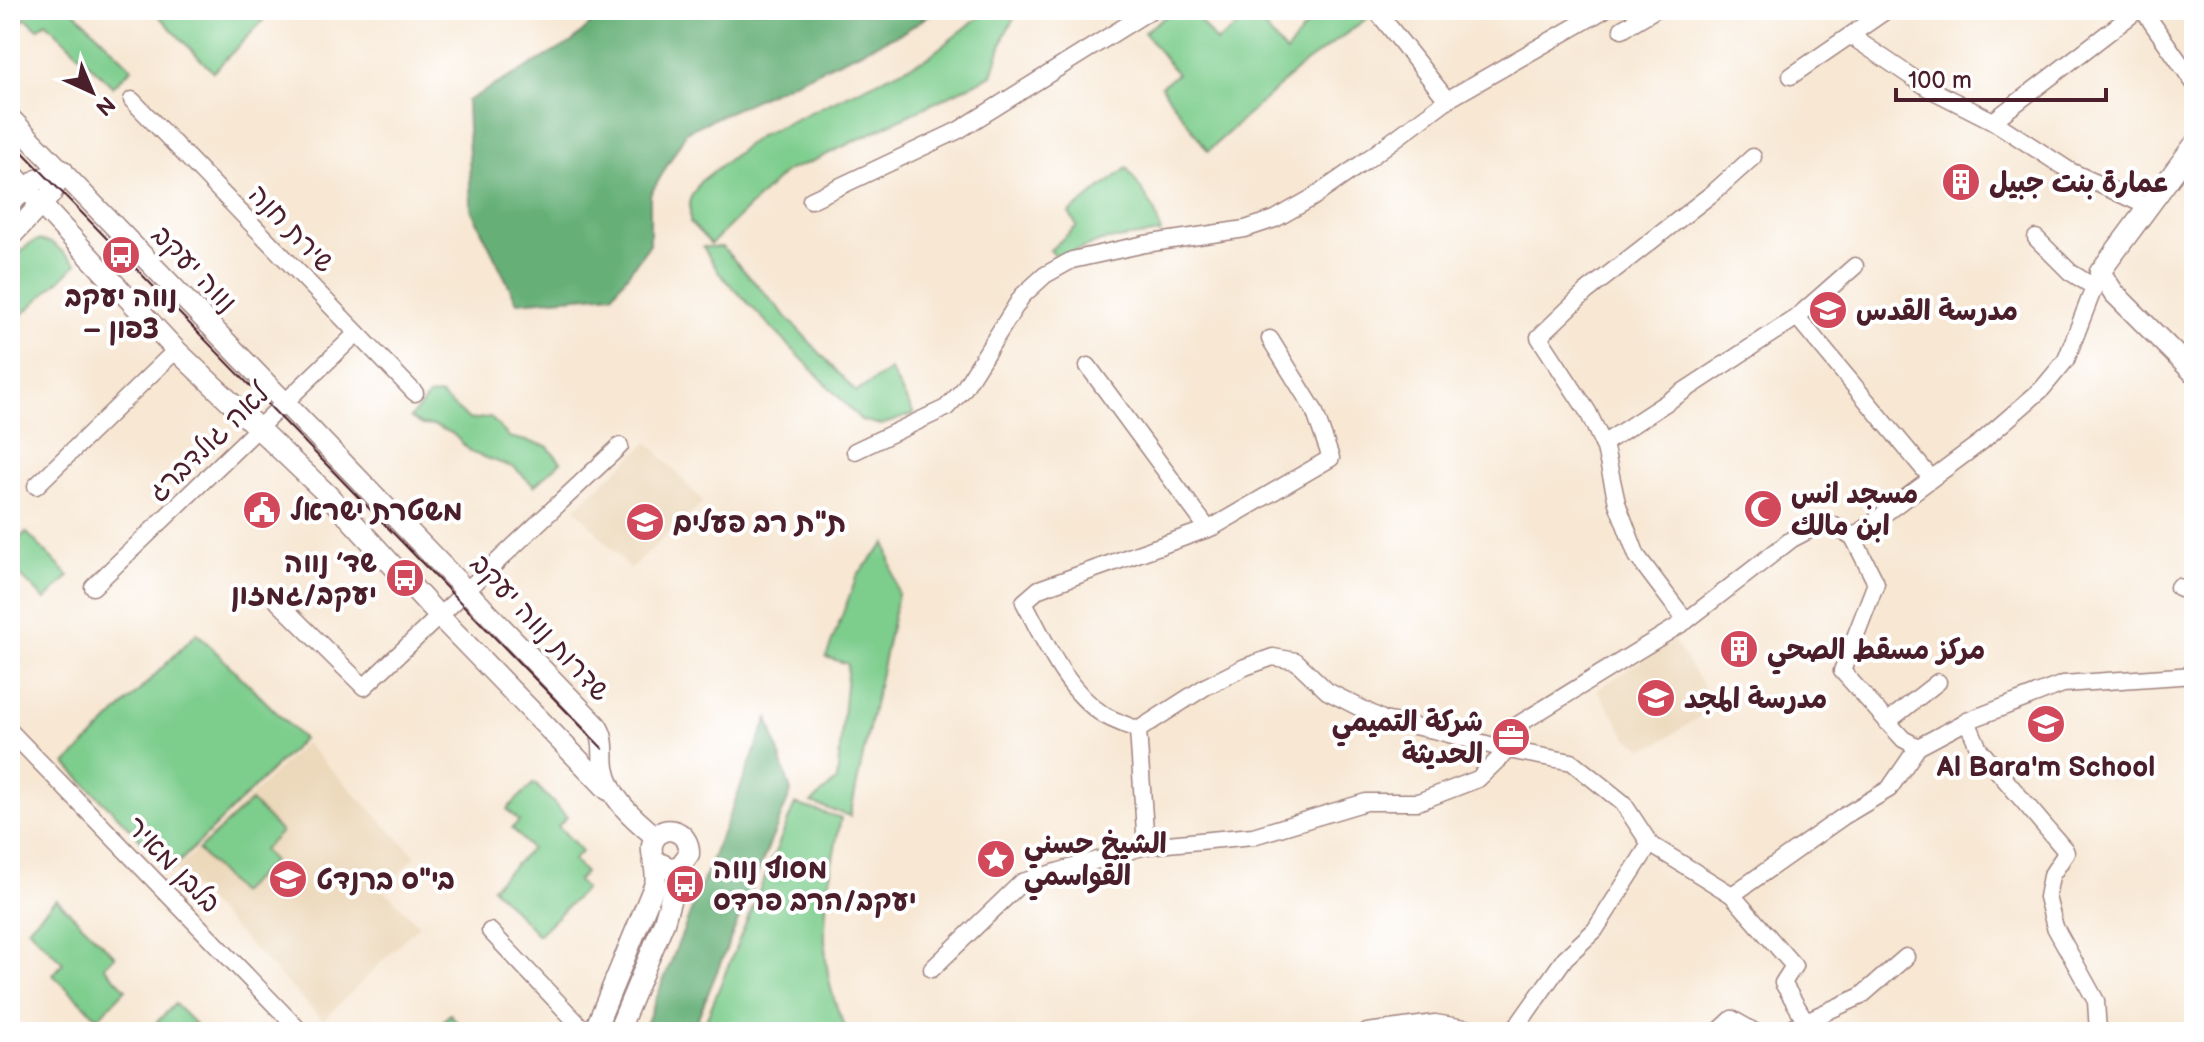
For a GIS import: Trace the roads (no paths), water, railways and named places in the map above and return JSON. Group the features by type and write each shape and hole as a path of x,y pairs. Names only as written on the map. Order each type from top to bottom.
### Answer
{"street":[{"path":"811,200 959,130 1151,10"},
{"path":"1376,10 1447,100"},
{"path":"855,451 946,408 963,390 1022,296 1045,275 1072,260 1145,244 1245,229 1275,219 1351,171 1447,100 1604,10"},
{"path":"1622,29 1654,10"},
{"path":"1791,76 1887,10"},
{"path":"1993,121 2141,10 2194,83"},
{"path":"1851,36 1928,88 1993,121 2070,171 2149,207"},
{"name":"שירת חנה","path":"132,100 415,393"},
{"path":"10,118 63,171"},
{"path":"1853,537 1981,442 2042,389 2066,360 2097,280 2194,145"},
{"path":"1686,621 1637,556 1617,503 1603,444 1588,412 1539,337 1586,292 1714,192 1753,157"},
{"path":"10,171 176,350 328,495 439,616 616,798"},
{"path":"10,203 45,175 63,171"},
{"path":"10,237 42,205 56,187 63,171"},
{"name":"נווה יעקב","path":"63,171 286,403"},
{"path":"2036,238 2070,272 2097,280 2114,293 2194,373"},
{"path":"1603,444 1797,317 1855,266"},
{"path":"1797,317 1931,478"},
{"name":"לאה גולדברג","path":"93,587 357,333"},
{"path":"1138,730 1105,715 1083,699 1054,657 1024,602 1039,589 1208,529 1331,458 1314,410 1270,339"},
{"path":"36,486 176,350"},
{"path":"1088,366 1208,529"},
{"name":"שדרות נווה יעקב","path":"286,403 600,731 605,771 616,798 656,837"},
{"path":"278,602 364,687 620,446"},
{"path":"932,969 1022,882 1146,846 1253,836 1366,802 1418,802 1478,779 1508,750 1511,729 1686,621 1792,539 1819,525 1833,525 1853,537 1876,583 1842,671 1903,739 1918,747"},
{"path":"2178,587 2194,594"},
{"path":"1138,730 1205,687 1273,657 1296,661 1327,691 1384,720 1572,762 1623,803 1650,844 1732,895 1794,966 1783,983 1805,1020"},
{"path":"1732,895 1844,816 1889,789 1918,747 1967,721 2063,684 2194,675"},
{"path":"1887,722 1938,682"},
{"path":"1967,721 1979,749 2065,850 2051,876 2047,897 2055,927 2096,1001 2098,1032"},
{"path":"1138,730 1146,846"},
{"name":"בלבן מאיר","path":"10,731 301,1032"},
{"path":"594,1032 655,884 652,846 656,837 665,831 675,831 687,839 689,854 680,866 668,912 618,1032"},
{"path":"1513,1032 1565,958 1595,930 1650,844"},
{"path":"655,861 670,868 680,866"},
{"path":"490,931 586,1032"},
{"path":"1782,1032 1861,996 1906,957"},
{"path":"1718,1032 1732,1019 1755,1032"},
{"path":"1367,1032 1435,1023 1489,1032"}],"tram line":[{"path":"10,139 603,749"}],"place":[{"name":"عمارة بنت جبيل","path":"1961,182"},
{"name":"נווה יעקב – צפון","path":"121,255"},
{"name":"مدرسة القدس","path":"1828,310"},
{"name":"مسجد انس ابن مالك","path":"1763,509"},
{"name":"משטרת ישראל","path":"262,510"},
{"name":"ת\"ת רב פעלים","path":"645,522"},
{"name":"שד׳ נווה יעקב/גמזון","path":"405,578"},
{"name":"مركز مسقط الصحي","path":"1739,649"},
{"name":"مدرسة المجد","path":"1656,698"},
{"name":"Al Bara'm School","path":"2046,724"},
{"name":"شركة التميمي الحديثة","path":"1511,737"},
{"name":"الشيخ حسني القواسمي","path":"996,859"},
{"name":"בי\"ס ברנדט","path":"288,879"},
{"name":"מסוף נווה יעקב/הרב פרדס","path":"685,884"}]}
